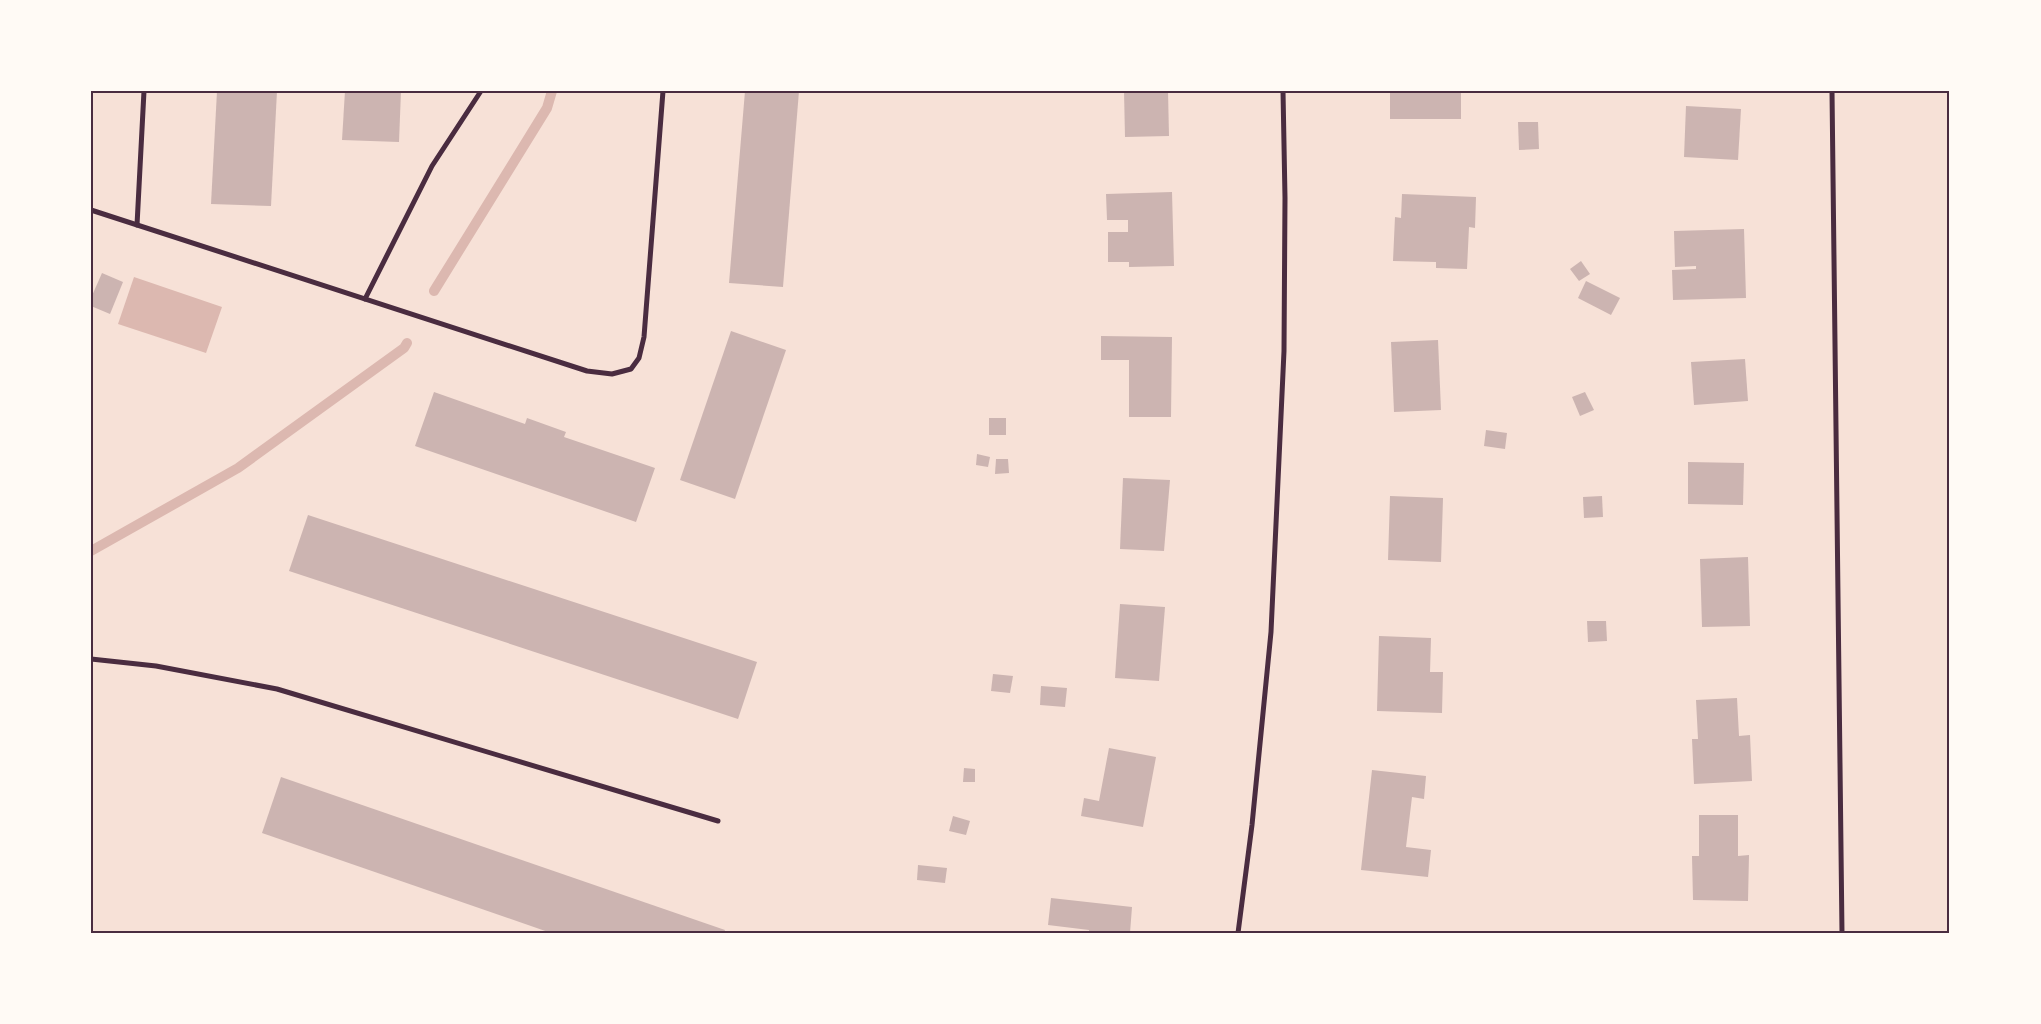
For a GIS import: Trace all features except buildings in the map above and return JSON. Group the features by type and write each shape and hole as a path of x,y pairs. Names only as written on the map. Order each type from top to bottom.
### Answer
{"street":[{"path":"137,225 144,91"},
{"path":"365,299 432,166 481,91"},
{"path":"91,210 588,371 612,374 631,369 639,358 644,337 662,91"},
{"path":"1238,933 1252,825 1271,632 1284,352 1285,198 1283,91"},
{"path":"1832,91 1842,933"},
{"path":"91,659 156,666 277,689 718,821"}],"shaded area":[{"path":"134,277 222,307 206,353 118,324"}],"waterway":[{"path":"434,291 547,108 552,91"},
{"path":"91,551 238,468 404,348 407,343"}]}
